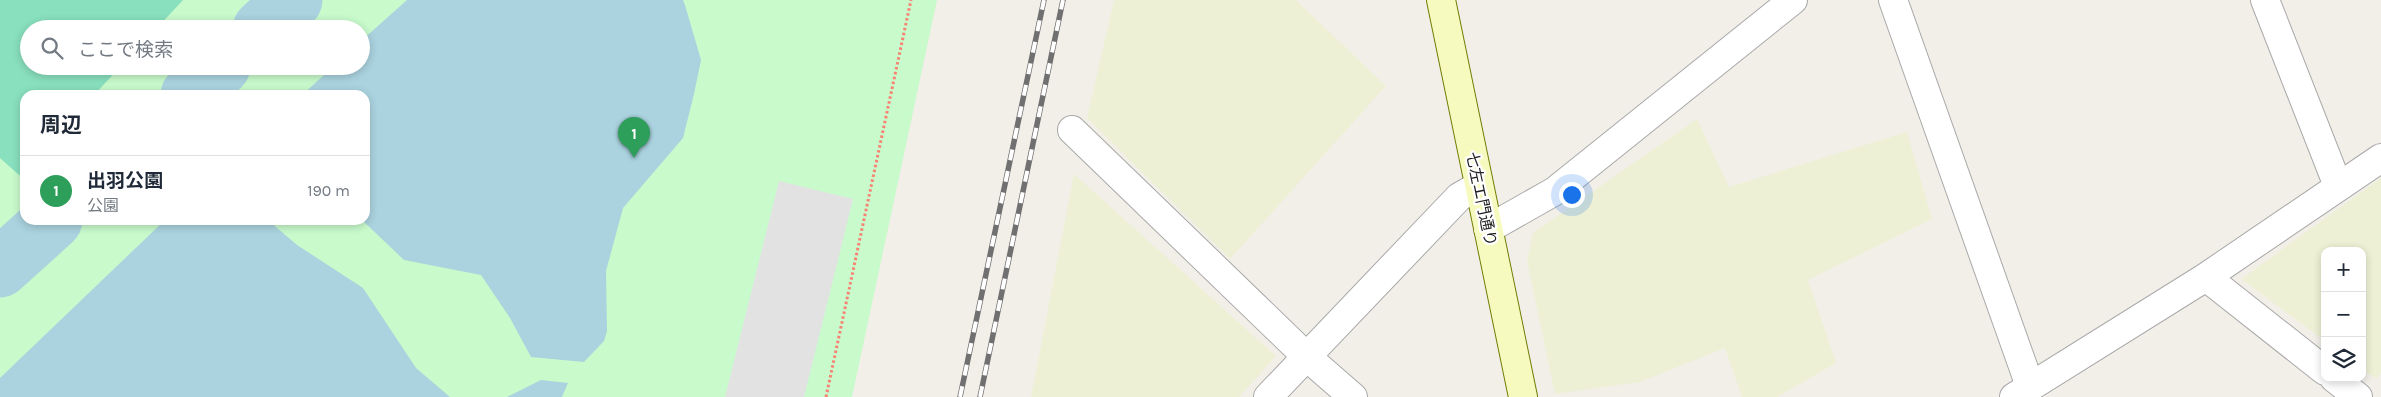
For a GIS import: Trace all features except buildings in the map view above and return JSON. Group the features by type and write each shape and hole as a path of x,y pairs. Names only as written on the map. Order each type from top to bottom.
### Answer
{"street":[{"name":"七左エ門通り","path":"1441,0 1523,397"},
{"path":"1488,229 1555,191 1793,0"},
{"path":"1893,0 2022,392 2206,277 2381,158"},
{"path":"2265,0 2338,186"},
{"path":"1072,130 1307,357 1353,397"},
{"path":"1268,397 1459,197 1478,186"},
{"path":"2206,277 2321,368"},
{"path":"2339,382 2358,397"}],"path":[{"path":"826,397 911,0"}],"green space":[{"path":"0,0 937,0 852,397 0,397"},
{"path":"0,0 183,0 164,20 20,20 20,75 113,75 99,90 20,90 20,174 0,158"},
{"path":"1114,0 1296,0 1386,86 1230,259 1087,118"},
{"path":"1697,119 1729,187 1907,132 1932,219 1808,280 1836,363 1777,397 1742,397 1725,348 1640,382 1555,394 1527,261 1533,233"},
{"path":"1074,174 1276,356 1239,397 1031,397"},
{"path":"2381,178 2381,373 2377,379 2366,372 2366,247 2321,247 2321,338 2241,279"}],"shaded area":[{"path":"779,181 853,199 804,397 725,397"}],"water":[{"path":"407,0 683,0 701,60 683,138 623,208 606,271 607,331 604,341 584,362 531,357 510,318 481,275 404,260 367,225 370,225 370,90 308,90 324,75 370,75 370,33"},
{"path":"160,225 274,225 297,245 363,288 416,368 450,397 0,397 0,378"},
{"path":"541,380 568,383 562,397 507,397"}],"waterway":[{"path":"272,20 293,0"},
{"path":"195,90 211,75"},
{"path":"0,268 47,225"}],"railway":[{"path":"960,397 1044,0"},
{"path":"980,397 1063,0"}],"place":[{"name":"出羽公園","path":"634,158"}]}
